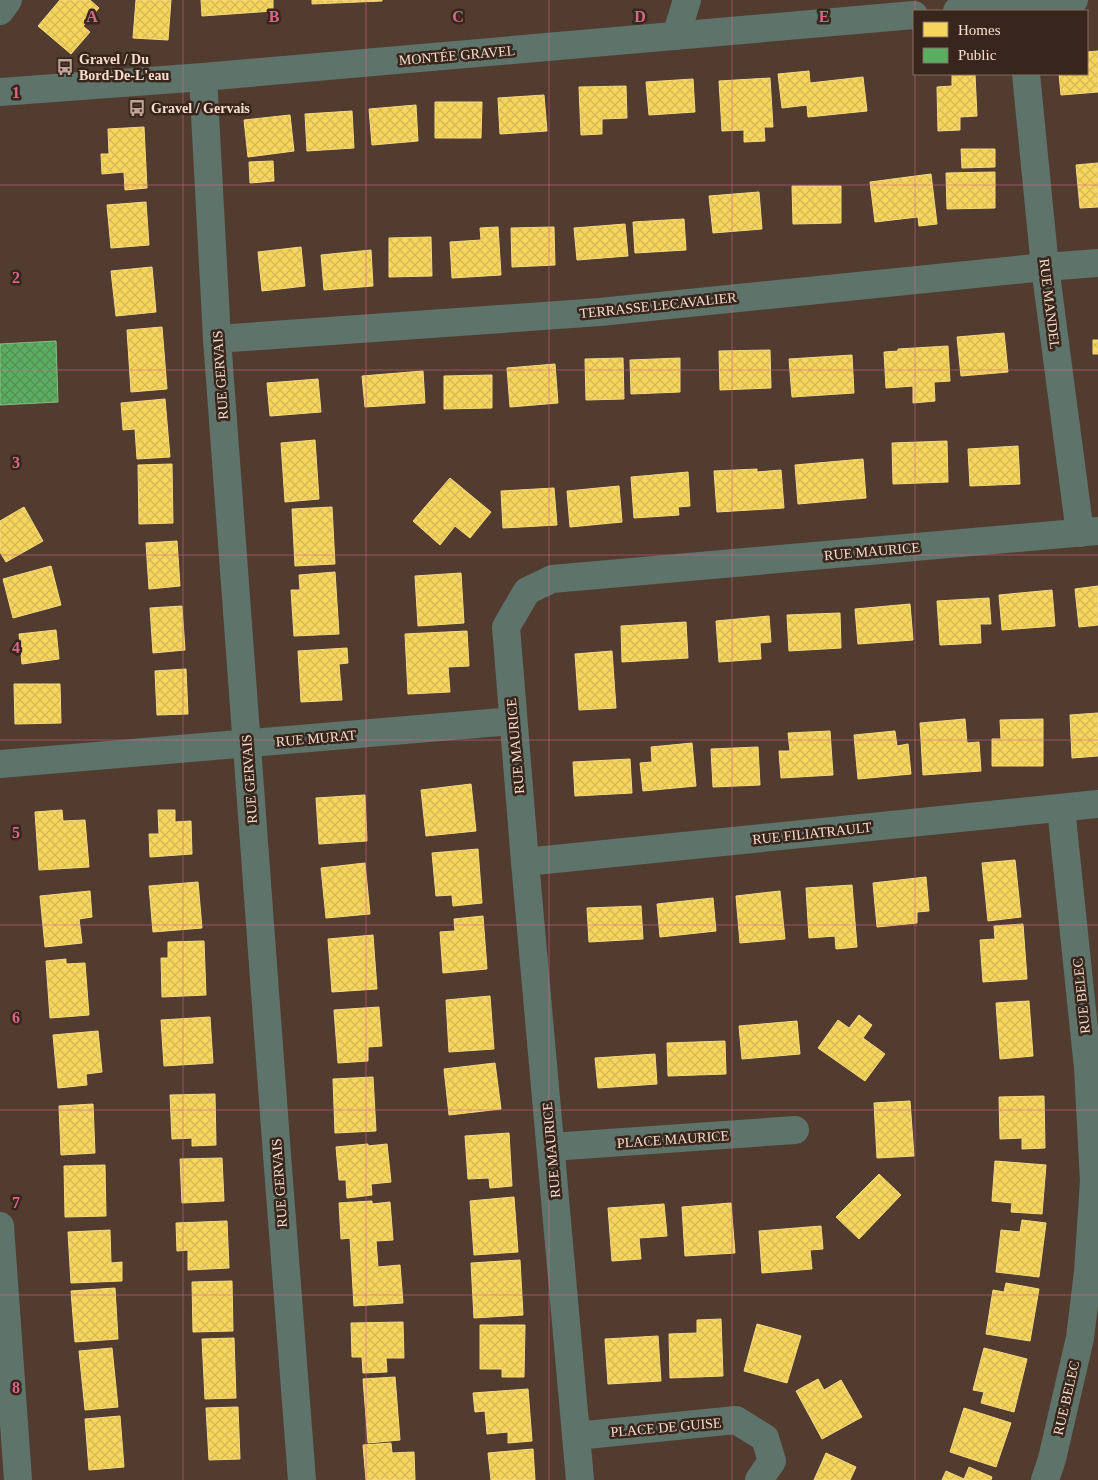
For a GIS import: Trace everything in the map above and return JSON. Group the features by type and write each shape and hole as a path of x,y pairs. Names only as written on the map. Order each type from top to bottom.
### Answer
{"street":[{"path":"0,11 8,0"},
{"path":"676,36 687,0"},
{"path":"970,10 1074,0"},
{"name":"MONTÉE GRAVEL","path":"0,92 203,77 913,15"},
{"name":"RUE MANDEL","path":"1026,75 1045,267 1089,532"},
{"name":"RUE GERVAIS","path":"203,77 217,340 302,1480"},
{"name":"TERRASSE LECAVALIER","path":"217,340 600,312 1098,263"},
{"name":"RUE MAURICE","path":"580,1480 506,627 527,591 552,579 1089,532"},
{"name":"RUE MURAT","path":"0,764 513,721"},
{"name":"RUE FILIATRAULT","path":"525,862 1098,804"},
{"name":"RUE BELEC","path":"1045,1480 1052,1459 1080,1338 1088,1272 1094,1181 1093,1067 1061,808"},
{"name":"PLACE MAURICE","path":"551,1147 795,1130"},
{"path":"0,1226 4,1322 18,1480"},
{"name":"PLACE DE GUISE","path":"576,1436 736,1420 765,1438 772,1460 759,1480"}],"building: Homes":[{"path":"60,0 90,0 99,8 83,26 90,32 71,54 38,26"},
{"path":"136,0 171,0 168,40 133,38"},
{"path":"201,0 273,0 273,11 202,16"},
{"path":"312,0 382,0 382,1 312,4"},
{"path":"1098,51 1098,92 1061,95 1059,75 1088,75 1088,52"},
{"path":"809,71 810,83 863,77 867,111 808,117 807,105 782,108 778,74"},
{"path":"952,75 975,75 977,116 960,117 960,130 938,131 937,87 952,86"},
{"path":"770,78 773,127 764,127 765,141 744,142 744,130 722,131 719,81"},
{"path":"693,79 695,112 649,115 646,82"},
{"path":"626,86 627,118 602,119 602,134 581,135 579,87"},
{"path":"544,95 547,131 500,134 498,98"},
{"path":"435,102 482,102 481,138 435,138"},
{"path":"416,105 418,141 372,145 369,109"},
{"path":"352,111 354,148 307,151 305,114"},
{"path":"290,115 294,151 248,157 244,120"},
{"path":"144,127 147,188 125,190 124,172 102,174 101,154 109,154 108,129"},
{"path":"961,149 995,149 995,167 962,168"},
{"path":"273,161 274,181 250,183 249,162"},
{"path":"1098,163 1098,207 1080,208 1076,165"},
{"path":"995,172 995,208 947,209 946,173"},
{"path":"931,174 937,224 919,226 918,217 875,222 870,182"},
{"path":"792,186 841,186 841,223 793,224"},
{"path":"759,192 762,229 713,233 709,196"},
{"path":"146,202 149,245 111,248 107,205"},
{"path":"684,219 686,250 635,253 633,222"},
{"path":"625,224 628,256 577,260 574,228"},
{"path":"498,227 501,275 452,278 450,242 481,240 480,228"},
{"path":"554,227 555,265 512,267 511,228"},
{"path":"431,237 432,276 389,277 389,238"},
{"path":"301,247 305,286 262,291 258,252"},
{"path":"371,250 373,286 324,290 321,255"},
{"path":"152,267 156,312 116,316 111,271"},
{"path":"162,327 167,389 131,392 127,330"},
{"path":"1004,333 1008,372 961,376 957,337"},
{"path":"1093,340 1098,340 1098,354 1093,354"},
{"path":"948,346 950,381 934,382 935,401 913,403 913,386 886,388 884,352 898,351 898,349"},
{"path":"770,350 771,388 720,390 719,351"},
{"path":"852,355 854,393 792,397 789,359"},
{"path":"623,358 624,399 586,400 585,359"},
{"path":"680,358 680,392 631,394 630,360"},
{"path":"555,364 558,403 510,407 507,368"},
{"path":"423,371 425,403 365,407 362,376"},
{"path":"492,375 492,408 444,409 444,376"},
{"path":"318,379 321,412 270,416 267,383"},
{"path":"165,399 170,457 137,459 135,429 123,430 121,403"},
{"path":"315,440 319,499 285,502 281,443"},
{"path":"947,441 948,482 893,484 892,443"},
{"path":"1018,446 1020,484 970,486 968,449"},
{"path":"863,459 866,498 798,504 795,465"},
{"path":"172,464 173,523 139,524 138,465"},
{"path":"757,469 757,472 781,470 784,508 717,512 714,471"},
{"path":"688,472 690,506 678,507 679,515 634,518 631,477"},
{"path":"450,478 491,512 470,538 455,526 440,545 413,521"},
{"path":"619,486 622,522 570,527 567,491"},
{"path":"554,488 557,525 503,528 501,491"},
{"path":"24,507 43,541 6,562 0,552 0,521"},
{"path":"332,507 335,564 295,566 292,509"},
{"path":"177,541 180,586 149,589 146,543"},
{"path":"51,566 61,605 13,618 3,579"},
{"path":"335,572 339,634 294,636 291,590 300,590 299,575"},
{"path":"461,573 464,623 418,626 415,576"},
{"path":"1098,586 1098,625 1079,627 1075,589"},
{"path":"1052,590 1055,626 1002,630 999,595"},
{"path":"989,598 991,624 980,624 981,643 940,645 937,601"},
{"path":"910,604 913,640 858,644 855,609"},
{"path":"182,606 185,650 153,653 150,608"},
{"path":"840,613 841,648 789,651 787,615"},
{"path":"769,616 771,642 760,643 761,659 719,662 716,621"},
{"path":"686,622 688,658 622,662 621,626"},
{"path":"56,630 59,659 22,664 19,634"},
{"path":"467,631 469,666 448,667 450,692 408,694 405,634"},
{"path":"347,648 348,663 339,664 342,700 301,702 298,651"},
{"path":"612,651 616,708 579,710 575,654"},
{"path":"186,669 188,714 157,715 155,671"},
{"path":"14,684 60,684 61,723 15,724"},
{"path":"1098,713 1098,756 1072,758 1070,715"},
{"path":"965,719 967,743 979,742 981,771 923,775 920,723"},
{"path":"1043,719 1043,766 992,766 992,739 1001,739 1000,720"},
{"path":"830,731 833,775 781,778 779,751 790,751 788,733"},
{"path":"895,731 897,746 908,744 911,774 858,779 854,735"},
{"path":"692,743 696,786 643,791 640,763 652,762 651,747"},
{"path":"758,747 760,785 713,787 711,749"},
{"path":"630,759 632,793 575,796 573,762"},
{"path":"471,784 476,831 426,836 421,790"},
{"path":"365,795 367,841 319,844 316,798"},
{"path":"62,810 63,821 85,820 89,867 39,870 35,812"},
{"path":"158,810 175,810 175,822 191,821 192,854 150,857 149,834 159,834"},
{"path":"478,849 482,903 453,906 452,895 436,896 432,853"},
{"path":"1015,860 1021,917 988,921 982,863"},
{"path":"365,863 370,914 326,918 321,868"},
{"path":"926,877 929,911 917,912 917,923 877,927 873,883"},
{"path":"198,882 202,928 153,932 149,886"},
{"path":"852,885 857,947 836,949 835,936 809,938 806,888"},
{"path":"90,891 92,917 79,919 82,943 45,947 40,896"},
{"path":"780,891 785,939 740,943 736,896"},
{"path":"713,898 716,931 660,937 657,904"},
{"path":"641,906 643,939 589,942 587,908"},
{"path":"483,916 487,969 443,973 440,932 455,931 454,919"},
{"path":"1023,924 1027,979 983,982 980,940 995,939 994,926"},
{"path":"373,935 377,989 332,992 328,939"},
{"path":"204,941 206,995 162,997 161,958 168,958 168,942"},
{"path":"66,959 66,964 85,963 89,1015 50,1018 46,961"},
{"path":"490,996 494,1049 449,1052 446,1000"},
{"path":"1029,1001 1033,1056 1000,1059 996,1003"},
{"path":"379,1007 382,1046 368,1047 368,1061 338,1063 334,1010"},
{"path":"859,1015 872,1025 863,1038 885,1054 865,1081 818,1048 838,1020 849,1028"},
{"path":"210,1017 213,1063 164,1066 161,1020"},
{"path":"797,1021 800,1054 742,1059 739,1026"},
{"path":"98,1031 102,1072 86,1074 87,1085 58,1088 53,1035"},
{"path":"725,1041 726,1074 668,1076 667,1043"},
{"path":"655,1054 657,1084 598,1088 595,1058"},
{"path":"495,1063 501,1109 449,1115 444,1069"},
{"path":"373,1077 376,1131 335,1133 333,1079"},
{"path":"215,1094 216,1145 192,1146 192,1138 172,1139 170,1095"},
{"path":"1044,1096 1045,1148 1022,1149 1022,1138 1000,1139 999,1097"},
{"path":"910,1101 914,1156 877,1158 874,1103"},
{"path":"93,1104 95,1153 61,1155 59,1106"},
{"path":"509,1133 512,1186 490,1188 489,1178 468,1179 465,1136"},
{"path":"368,1144 368,1146 387,1144 391,1182 371,1184 372,1195 347,1198 346,1180 339,1180 336,1147"},
{"path":"222,1158 224,1201 182,1203 180,1159"},
{"path":"995,1161 1046,1165 1042,1214 1011,1212 1012,1203 992,1201"},
{"path":"105,1165 106,1216 65,1217 64,1166"},
{"path":"879,1174 901,1195 859,1239 836,1217"},
{"path":"514,1197 518,1252 474,1255 470,1201"},
{"path":"372,1201 372,1204 390,1202 393,1240 376,1241 378,1267 400,1265 403,1303 354,1306 350,1238 341,1239 339,1203"},
{"path":"731,1203 735,1253 685,1256 682,1207"},
{"path":"664,1204 667,1236 639,1238 641,1259 612,1261 608,1208"},
{"path":"1022,1220 1046,1223 1039,1277 996,1272 1001,1230 1020,1232"},
{"path":"227,1221 229,1268 188,1270 188,1250 177,1251 176,1223"},
{"path":"821,1226 823,1249 810,1250 812,1269 762,1273 759,1231"},
{"path":"110,1230 111,1263 122,1262 122,1281 71,1283 68,1232"},
{"path":"520,1260 523,1315 474,1318 471,1263"},
{"path":"232,1281 233,1331 193,1332 192,1282"},
{"path":"1006,1283 1039,1289 1030,1341 986,1334 993,1290 1004,1292"},
{"path":"115,1288 118,1339 75,1342 71,1291"},
{"path":"721,1319 723,1376 670,1378 669,1334 697,1333 697,1320"},
{"path":"403,1322 404,1358 386,1358 387,1372 363,1373 362,1357 352,1357 351,1323"},
{"path":"757,1324 801,1336 787,1383 744,1371"},
{"path":"480,1325 525,1325 524,1377 502,1377 502,1369 480,1369"},
{"path":"658,1336 661,1381 608,1384 605,1339"},
{"path":"234,1338 236,1398 205,1399 202,1339"},
{"path":"112,1348 118,1407 85,1410 79,1351"},
{"path":"984,1348 1027,1359 1014,1412 981,1403 984,1392 973,1390"},
{"path":"395,1377 400,1440 368,1443 363,1379"},
{"path":"818,1379 824,1390 841,1380 862,1417 822,1439 796,1391"},
{"path":"528,1389 532,1441 508,1443 508,1432 487,1434 485,1411 475,1412 473,1393"},
{"path":"238,1407 240,1459 209,1460 206,1408"},
{"path":"964,1408 1011,1423 996,1467 950,1452"},
{"path":"120,1416 124,1467 89,1470 85,1419"},
{"path":"391,1443 392,1453 414,1452 415,1480 366,1480 363,1445"},
{"path":"533,1449 535,1480 491,1480 488,1453"},
{"path":"826,1453 856,1467 850,1480 814,1480"},
{"path":"969,1467 992,1477 991,1480 942,1480 946,1471 964,1479"}],"building: Public":[{"path":"56,341 58,402 0,405 0,344"}],"place":[{"name":"Gravel / Du Bord-De-L'eau","path":"65,67"},
{"name":"Gravel / Gervais","path":"137,108"}]}
